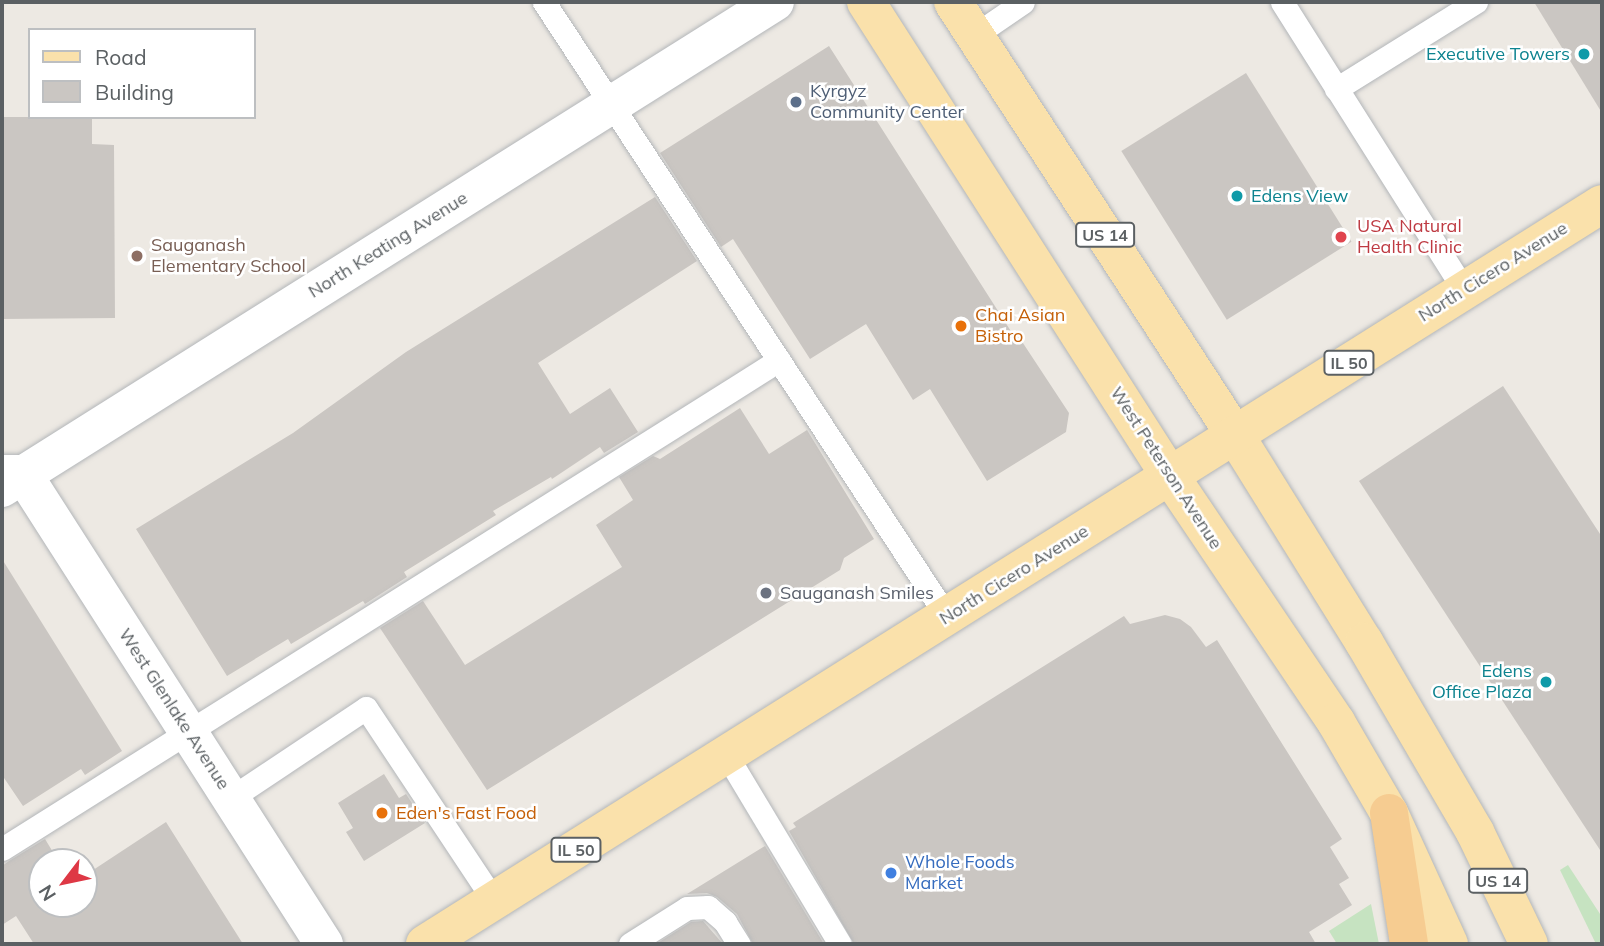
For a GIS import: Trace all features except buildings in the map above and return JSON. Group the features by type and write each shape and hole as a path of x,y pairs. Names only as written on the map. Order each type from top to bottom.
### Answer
{"highway":[{"path":"1389,813 1409,944"}],"main road":[{"name":"West Peterson Avenue","path":"866,2 1170,477 1336,722 1389,813 1449,944"},
{"name":"US 14","path":"953,2 1235,435 1364,642 1461,808 1528,944"},
{"name":"North Cicero Avenue","path":"425,944 1602,204"}],"street":[{"name":"North Keating Avenue","path":"9,479 775,2"},
{"name":"West Glenlake Avenue","path":"9,479 188,733 324,944"}],"lane":[{"path":"544,2 947,617"},
{"path":"975,35 1023,2"},
{"path":"1282,2 1464,290"},
{"path":"1336,89 1476,2"},
{"path":"2,849 779,360"},
{"path":"230,798 366,708 494,901"},
{"path":"727,756 840,944"},
{"path":"630,944 687,908 708,907 725,922 739,944"}],"green space":[{"path":"1568,865 1602,917 1602,944 1596,944 1560,870"},
{"path":"1371,904 1379,944 1337,944 1329,931"}],"place":[{"name":"Executive Towers","path":"1584,54"},
{"name":"Kyrgyz Community Center","path":"796,102"},
{"name":"Edens View","path":"1237,196"},
{"name":"USA Natural Health Clinic","path":"1341,237"},
{"name":"Sauganash Elementary School","path":"137,256"},
{"name":"Chai Asian Bistro","path":"961,326"},
{"name":"Sauganash Smiles","path":"766,593"},
{"name":"Edens Office Plaza","path":"1546,682"},
{"name":"Eden's Fast Food","path":"382,813"},
{"name":"Whole Foods Market","path":"891,873"}]}
